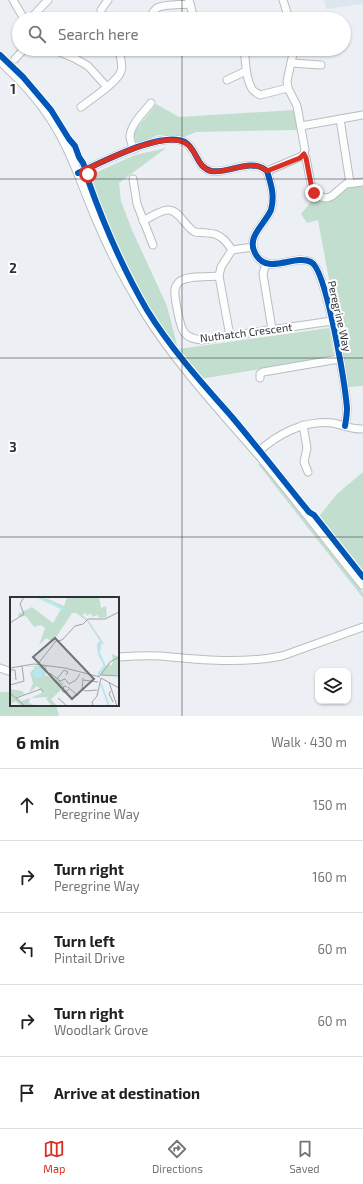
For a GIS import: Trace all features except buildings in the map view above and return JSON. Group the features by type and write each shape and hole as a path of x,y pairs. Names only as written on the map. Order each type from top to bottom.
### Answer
{"main road":[{"path":"0,61 16,75 52,119 69,152 111,250 147,316 170,351 257,453 363,585"}],"street":[{"path":"13,0 20,12"},
{"path":"37,12 48,0"},
{"path":"101,10 108,0"},
{"path":"283,0 287,12"},
{"path":"154,12 157,8 163,5 179,6 189,2 192,12"},
{"path":"15,59 18,56"},
{"path":"71,56 88,66 107,87"},
{"path":"81,107 116,79 121,72 122,67 120,56"},
{"path":"245,56 246,71 251,88 260,95 288,88"},
{"path":"267,171 300,158 306,150 298,106 288,88 287,81 292,56"},
{"path":"291,63 321,65"},
{"path":"227,80 246,71"},
{"path":"134,149 130,137 132,131 135,124 151,103"},
{"path":"301,126 363,115"},
{"path":"340,119 350,183"},
{"path":"78,173 134,149 166,139 174,139 186,143 194,152 200,163 211,171 257,165 267,171 272,186 273,199 271,209 267,217 254,236 253,247 257,257 266,263 263,274 272,330"},
{"path":"304,154 312,189 316,194 324,198 330,197 343,186 350,183 363,182"},
{"path":"133,179 137,204 153,245"},
{"path":"143,221 164,210 169,210 174,212 187,226 196,232 209,233 222,237 232,250"},
{"path":"230,336 219,276 223,263 232,250 253,247"},
{"name":"Peregrine Way","path":"266,263 278,264 304,260 315,265 324,284 332,321 347,407 345,426"},
{"name":"Nuthatch Crescent","path":"219,276 183,279 176,286 175,293 182,328 185,334 194,339 201,340 332,321"},
{"path":"260,378 260,374 263,372 339,359"},
{"path":"257,453 287,431 304,425 326,423 363,429"},
{"path":"304,425 306,448 304,462 308,472"},
{"path":"119,657 160,656 206,660 271,658 282,656 363,627"},
{"path":"0,668 10,672"}],"shaded area":[{"path":"324,0 363,0 363,4 326,9"}],"green space":[{"path":"156,104 179,117 295,110 298,130 196,132 184,137 158,135 137,144 134,135"},
{"path":"166,148 119,183 121,201 132,230 167,306 178,349 147,304 124,258 90,179 95,173 135,155"},
{"path":"363,184 363,386 349,387 318,220 307,223 301,214 313,199 324,202 338,196 348,186"},
{"path":"329,328 334,357 200,379 178,349"},
{"path":"258,464 260,464 363,593 363,598"},
{"path":"363,472 363,574 317,519 337,494"},
{"path":"0,692 10,692 10,706 56,706 59,716 0,716"}],"cycle path":[{"path":"0,55 23,77 51,110 75,146 88,175 88,180 94,197 114,246 138,294 156,324 187,365 242,429 309,512 314,515 363,577"},
{"path":"78,173 132,149 162,140 175,139 189,145 202,166 211,171 247,166 260,167 267,171 273,200 271,210 257,231 253,242 253,247 260,260 266,263 274,264 304,260 311,262 317,270 329,306 339,354 347,408 345,426"}],"route":[{"path":"88,174 85,170 110,158 144,145 166,139 174,139 180,140 191,147 200,163 211,171 252,165 257,165 267,171 300,158 304,154 314,193"}]}
